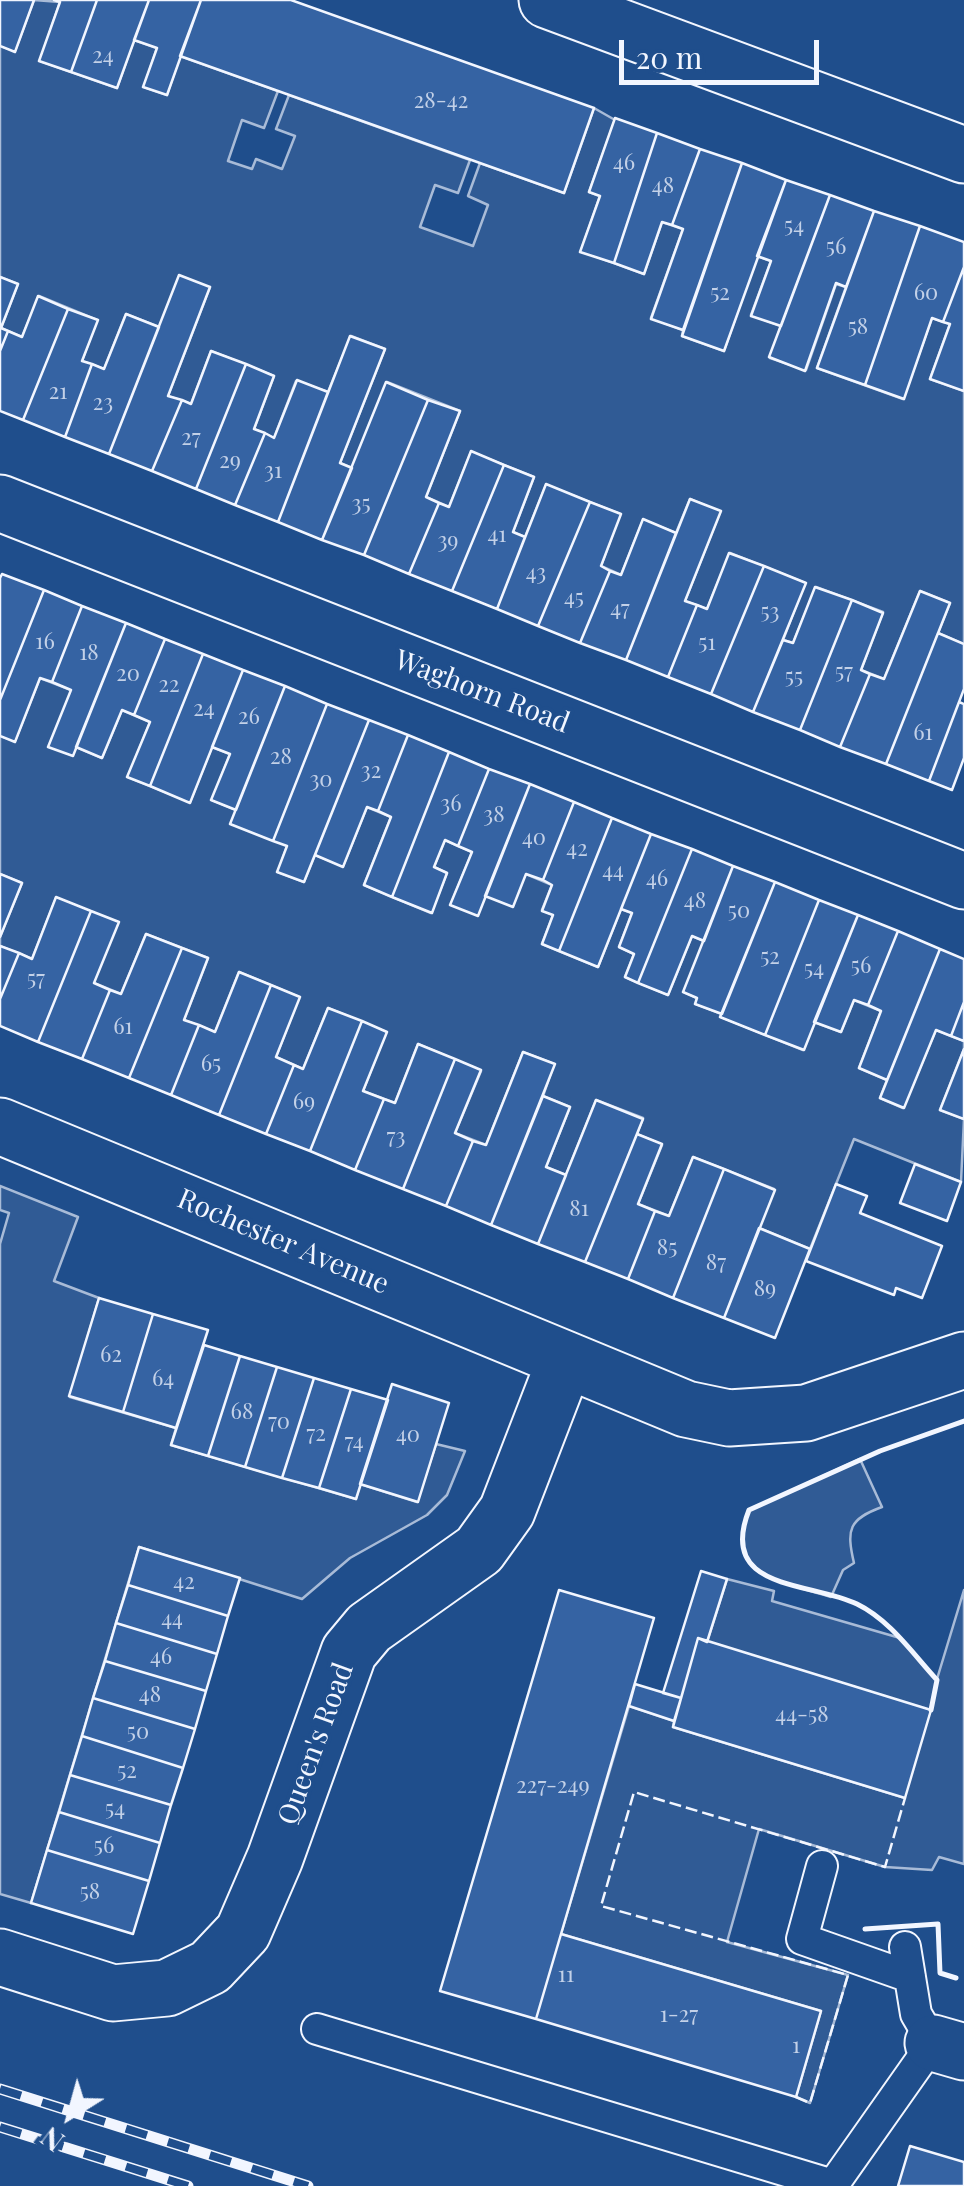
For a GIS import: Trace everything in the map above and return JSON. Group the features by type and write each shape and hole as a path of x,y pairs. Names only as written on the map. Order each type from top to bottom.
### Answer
{"street":[{"path":"547,0 964,155"},
{"name":"Waghorn Road","path":"0,502 964,880"},
{"name":"Rochester Avenue","path":"0,1126 206,1208 566,1361"},
{"path":"566,1361 686,1409 742,1418 806,1413 964,1360"},
{"name":"Queen's Road","path":"0,1957 112,1993 167,1988 210,1967 243,1932 275,1858 349,1652 368,1628 479,1550 507,1511 566,1361"}],"lane":[{"path":"317,2030 833,2185 948,2048 916,2014 908,1962 802,1939 822,1866"}],"shaded area":[{"path":"34,0 60,2 40,61 117,88 134,40 157,48 144,87 167,95 180,56 278,91 264,128 242,120 228,161 252,169 256,159 282,169 295,136 276,129 289,95 470,160 458,193 435,185 420,227 473,246 488,205 468,196 480,163 564,193 594,108 615,120 589,192 600,196 581,251 644,274 662,222 683,229 651,318 683,330 682,336 724,351 757,256 771,261 751,315 781,326 770,358 806,370 836,284 846,287 817,368 903,399 932,318 950,324 930,379 964,391 964,644 938,633 950,603 920,591 884,679 861,670 883,612 816,587 793,643 783,640 805,583 730,553 707,609 685,601 720,512 690,499 676,533 643,520 621,575 601,566 620,514 546,485 525,537 513,532 534,477 471,452 449,507 426,497 460,411 387,382 352,468 340,463 385,349 351,336 328,392 296,381 274,438 254,429 274,376 211,351 191,404 168,396 210,287 159,327 126,314 104,369 82,361 97,320 39,296 22,337 1,328 18,284 0,277 0,46 15,51"},
{"path":"40,678 71,690 76,747 102,758 122,710 150,722 128,777 190,802 212,747 230,754 212,800 236,810 287,846 278,872 304,882 315,855 343,866 367,807 391,817 364,885 431,913 447,873 434,867 445,840 472,852 451,904 485,896 526,874 552,885 542,910 553,915 542,944 598,967 621,909 632,913 619,947 634,954 625,977 668,995 692,936 704,941 684,992 697,998 696,1004 722,1014 721,1017 803,1050 814,1022 841,1032 854,1000 881,1011 859,1068 887,1080 880,1098 903,1108 936,1030 964,1041 940,1110 964,1119 961,1182 854,1139 810,1249 759,1228 774,1189 693,1157 669,1216 638,1204 662,1145 637,1134 643,1118 596,1100 566,1175 546,1167 570,1107 543,1096 554,1064 523,1052 486,1145 455,1133 481,1071 418,1044 395,1103 363,1091 386,1032 328,1008 303,1069 276,1057 299,997 239,972 215,1032 184,1020 208,958 146,934 121,994 94,983 56,898 32,959 0,946 22,883 0,874 0,736 15,741"},
{"path":"0,1186 78,1217 54,1281 99,1298 70,1397 176,1428 171,1445 356,1499 360,1484 417,1502 436,1444 465,1451 447,1495 427,1515 350,1558 302,1599 139,1547 31,1903 0,1894 0,1244 9,1213 0,1210"},
{"path":"860,1459 882,1507 863,1516 853,1527 850,1542 854,1563 843,1570 831,1597 776,1580 750,1563 743,1532 749,1510"},
{"path":"727,1579 774,1591 772,1601 900,1638 937,1679 964,1590 964,1864 939,1857 932,1870 885,1867 759,1829 727,1942 848,1975 810,2103 796,2097 821,2011 561,1934 629,1706 674,1721 673,1727 905,1798 707,1642"}],"building":[{"path":"0,0 34,0 15,52 0,46"},
{"path":"54,0 97,0 71,72 39,61 60,2"},
{"path":"97,0 149,0 117,88 71,72"},
{"path":"149,0 201,0 167,95 143,87 157,48 134,40"},
{"path":"201,0 291,0 594,108 564,193 180,56"},
{"path":"615,118 657,133 614,263 580,252 600,196 589,192"},
{"path":"657,133 700,149 672,225 662,222 644,274 614,263"},
{"path":"700,149 742,163 683,330 651,319 683,229 672,225"},
{"path":"742,163 786,180 724,351 682,336"},
{"path":"786,180 830,195 781,326 751,316 771,261 757,256"},
{"path":"830,195 874,211 846,287 836,283 805,371 769,357"},
{"path":"874,211 920,226 865,385 817,368"},
{"path":"920,226 964,242 964,267 943,322 932,318 904,399 865,385"},
{"path":"964,267 964,391 930,379 950,324 943,322"},
{"path":"179,275 210,287 168,396 182,400 152,471 109,454"},
{"path":"0,277 18,284 1,328 8,331 0,351"},
{"path":"38,296 68,309 23,420 0,411 0,351 8,331 22,337"},
{"path":"68,309 98,320 82,361 92,364 65,437 23,420"},
{"path":"126,314 159,327 109,454 65,437 92,364 104,369"},
{"path":"350,336 385,349 340,463 352,468 322,540 278,522"},
{"path":"211,351 246,364 196,489 152,471 182,400 191,404"},
{"path":"246,364 274,376 254,429 265,433 235,505 196,489"},
{"path":"297,380 328,392 278,522 235,505 265,433 274,438"},
{"path":"386,382 428,400 364,555 322,540"},
{"path":"428,400 460,411 426,497 439,503 409,574 364,555"},
{"path":"471,451 504,465 452,591 409,574 439,503 449,507"},
{"path":"504,465 534,477 513,532 525,537 497,609 452,591"},
{"path":"546,484 590,502 538,626 497,609"},
{"path":"690,499 721,511 685,601 697,605 668,677 626,660"},
{"path":"590,502 621,514 601,566 610,571 580,643 538,626"},
{"path":"643,519 676,533 626,660 580,643 610,571 621,575"},
{"path":"729,553 764,566 711,694 668,677 697,605 707,609"},
{"path":"764,566 806,583 753,712 711,694"},
{"path":"2,574 44,590 0,700 0,578"},
{"path":"815,587 852,600 800,730 753,712 783,640 793,643"},
{"path":"44,590 82,606 52,682 40,678 15,742 0,736 0,700"},
{"path":"920,591 950,603 886,764 840,747 870,674 884,679"},
{"path":"852,600 883,613 861,670 870,674 840,747 800,730"},
{"path":"82,606 126,623 73,756 48,747 71,690 52,682"},
{"path":"126,623 165,639 134,715 122,710 102,758 76,747"},
{"path":"938,633 964,644 964,689 929,781 886,764"},
{"path":"165,639 203,654 150,786 127,777 150,722 134,715"},
{"path":"203,654 243,670 190,803 150,786"},
{"path":"243,670 285,686 236,810 211,800 230,754 212,747"},
{"path":"285,686 327,704 273,841 230,824"},
{"path":"959,702 964,704 964,758 952,790 929,781"},
{"path":"327,704 369,720 304,882 277,872 287,846 273,841"},
{"path":"369,720 408,735 378,811 367,807 343,867 315,855"},
{"path":"408,735 449,752 392,897 364,885 391,817 378,811"},
{"path":"449,752 489,769 458,846 445,840 434,867 447,873 432,913 392,897"},
{"path":"489,769 530,784 478,916 450,905 472,852 458,846"},
{"path":"530,784 574,802 543,880 526,874 513,907 485,896"},
{"path":"574,802 612,818 559,951 542,944 553,915 542,911 552,885 543,880"},
{"path":"612,818 651,834 598,967 559,951"},
{"path":"651,834 692,849 638,983 625,977 634,954 619,947 632,913 621,909"},
{"path":"692,849 733,866 704,941 692,936 668,995 638,983"},
{"path":"733,866 775,882 722,1014 695,1004 697,998 683,992"},
{"path":"0,874 22,883 0,937"},
{"path":"775,882 819,900 765,1035 720,1017"},
{"path":"56,897 91,911 38,1042 0,1026 0,999 19,953 32,959"},
{"path":"819,900 858,915 804,1050 765,1035"},
{"path":"91,911 119,922 94,983 110,990 82,1059 38,1042"},
{"path":"858,915 898,931 868,1005 854,1000 841,1032 814,1022"},
{"path":"898,931 940,949 887,1080 859,1068 881,1011 868,1005"},
{"path":"146,934 182,948 129,1078 82,1059 110,990 121,994"},
{"path":"0,946 19,953 0,999"},
{"path":"182,948 208,958 184,1020 199,1025 171,1095 129,1078"},
{"path":"940,949 964,959 964,1002 951,1036 936,1030 904,1108 880,1098"},
{"path":"239,972 271,985 219,1115 171,1095 199,1025 215,1032"},
{"path":"271,985 300,997 276,1057 294,1065 266,1134 219,1115"},
{"path":"964,1002 964,1041 951,1036"},
{"path":"328,1008 362,1021 310,1151 266,1134 294,1065 303,1069"},
{"path":"362,1021 387,1032 363,1091 384,1099 355,1170 310,1151"},
{"path":"418,1044 455,1059 403,1189 355,1170 384,1099 395,1103"},
{"path":"964,1049 964,1119 940,1110"},
{"path":"523,1052 555,1064 491,1225 446,1206 473,1141 486,1145"},
{"path":"455,1059 481,1070 455,1133 473,1141 446,1206 403,1189"},
{"path":"543,1096 570,1107 546,1167 566,1175 538,1244 491,1225"},
{"path":"596,1100 643,1119 585,1262 538,1244"},
{"path":"637,1134 662,1144 638,1204 655,1211 628,1279 585,1262"},
{"path":"693,1157 724,1169 673,1298 628,1279 655,1211 669,1216"},
{"path":"915,1164 961,1182 947,1221 900,1203"},
{"path":"724,1169 775,1190 724,1318 673,1298"},
{"path":"836,1184 867,1196 860,1213 942,1246 922,1298 896,1288 894,1295 806,1261"},
{"path":"759,1228 810,1249 775,1338 724,1318"},
{"path":"99,1298 153,1314 123,1412 69,1396"},
{"path":"153,1314 208,1330 176,1428 123,1412"},
{"path":"204,1345 240,1356 208,1456 171,1445"},
{"path":"240,1356 277,1367 245,1467 208,1456"},
{"path":"277,1367 314,1378 282,1478 245,1467"},
{"path":"314,1378 351,1389 319,1488 282,1478"},
{"path":"392,1384 449,1403 418,1502 360,1484"},
{"path":"351,1389 388,1400 356,1499 319,1488"},
{"path":"139,1547 240,1578 228,1616 128,1585"},
{"path":"701,1571 727,1579 707,1642 698,1638 681,1698 663,1693"},
{"path":"128,1585 228,1616 217,1654 116,1623"},
{"path":"559,1590 654,1618 536,2019 440,1991"},
{"path":"116,1623 217,1654 206,1691 105,1661"},
{"path":"698,1638 931,1710 905,1798 673,1727"},
{"path":"105,1661 206,1691 195,1729 93,1698"},
{"path":"635,1684 681,1698 674,1721 629,1706"},
{"path":"93,1698 195,1729 183,1768 82,1736"},
{"path":"82,1736 183,1768 171,1805 70,1775"},
{"path":"70,1775 171,1805 160,1843 59,1812"},
{"path":"59,1812 160,1843 149,1881 47,1850"},
{"path":"47,1850 149,1881 133,1934 31,1903"},
{"path":"561,1934 821,2011 796,2097 536,2019"},
{"path":"910,2146 964,2162 964,2186 898,2186"}],"railway":[{"path":"0,2089 308,2186"},
{"path":"0,2127 188,2186"}],"fence":[{"path":"796,2097 810,2103 848,1975 601,1906 634,1792 885,1867 905,1798"}],"wall":[{"path":"931,1710 937,1680 890,1628 857,1604 793,1586 756,1569 746,1556 742,1536 749,1510 880,1451 964,1421"},
{"path":"865,1929 938,1924 940,1973 956,1978"}]}
